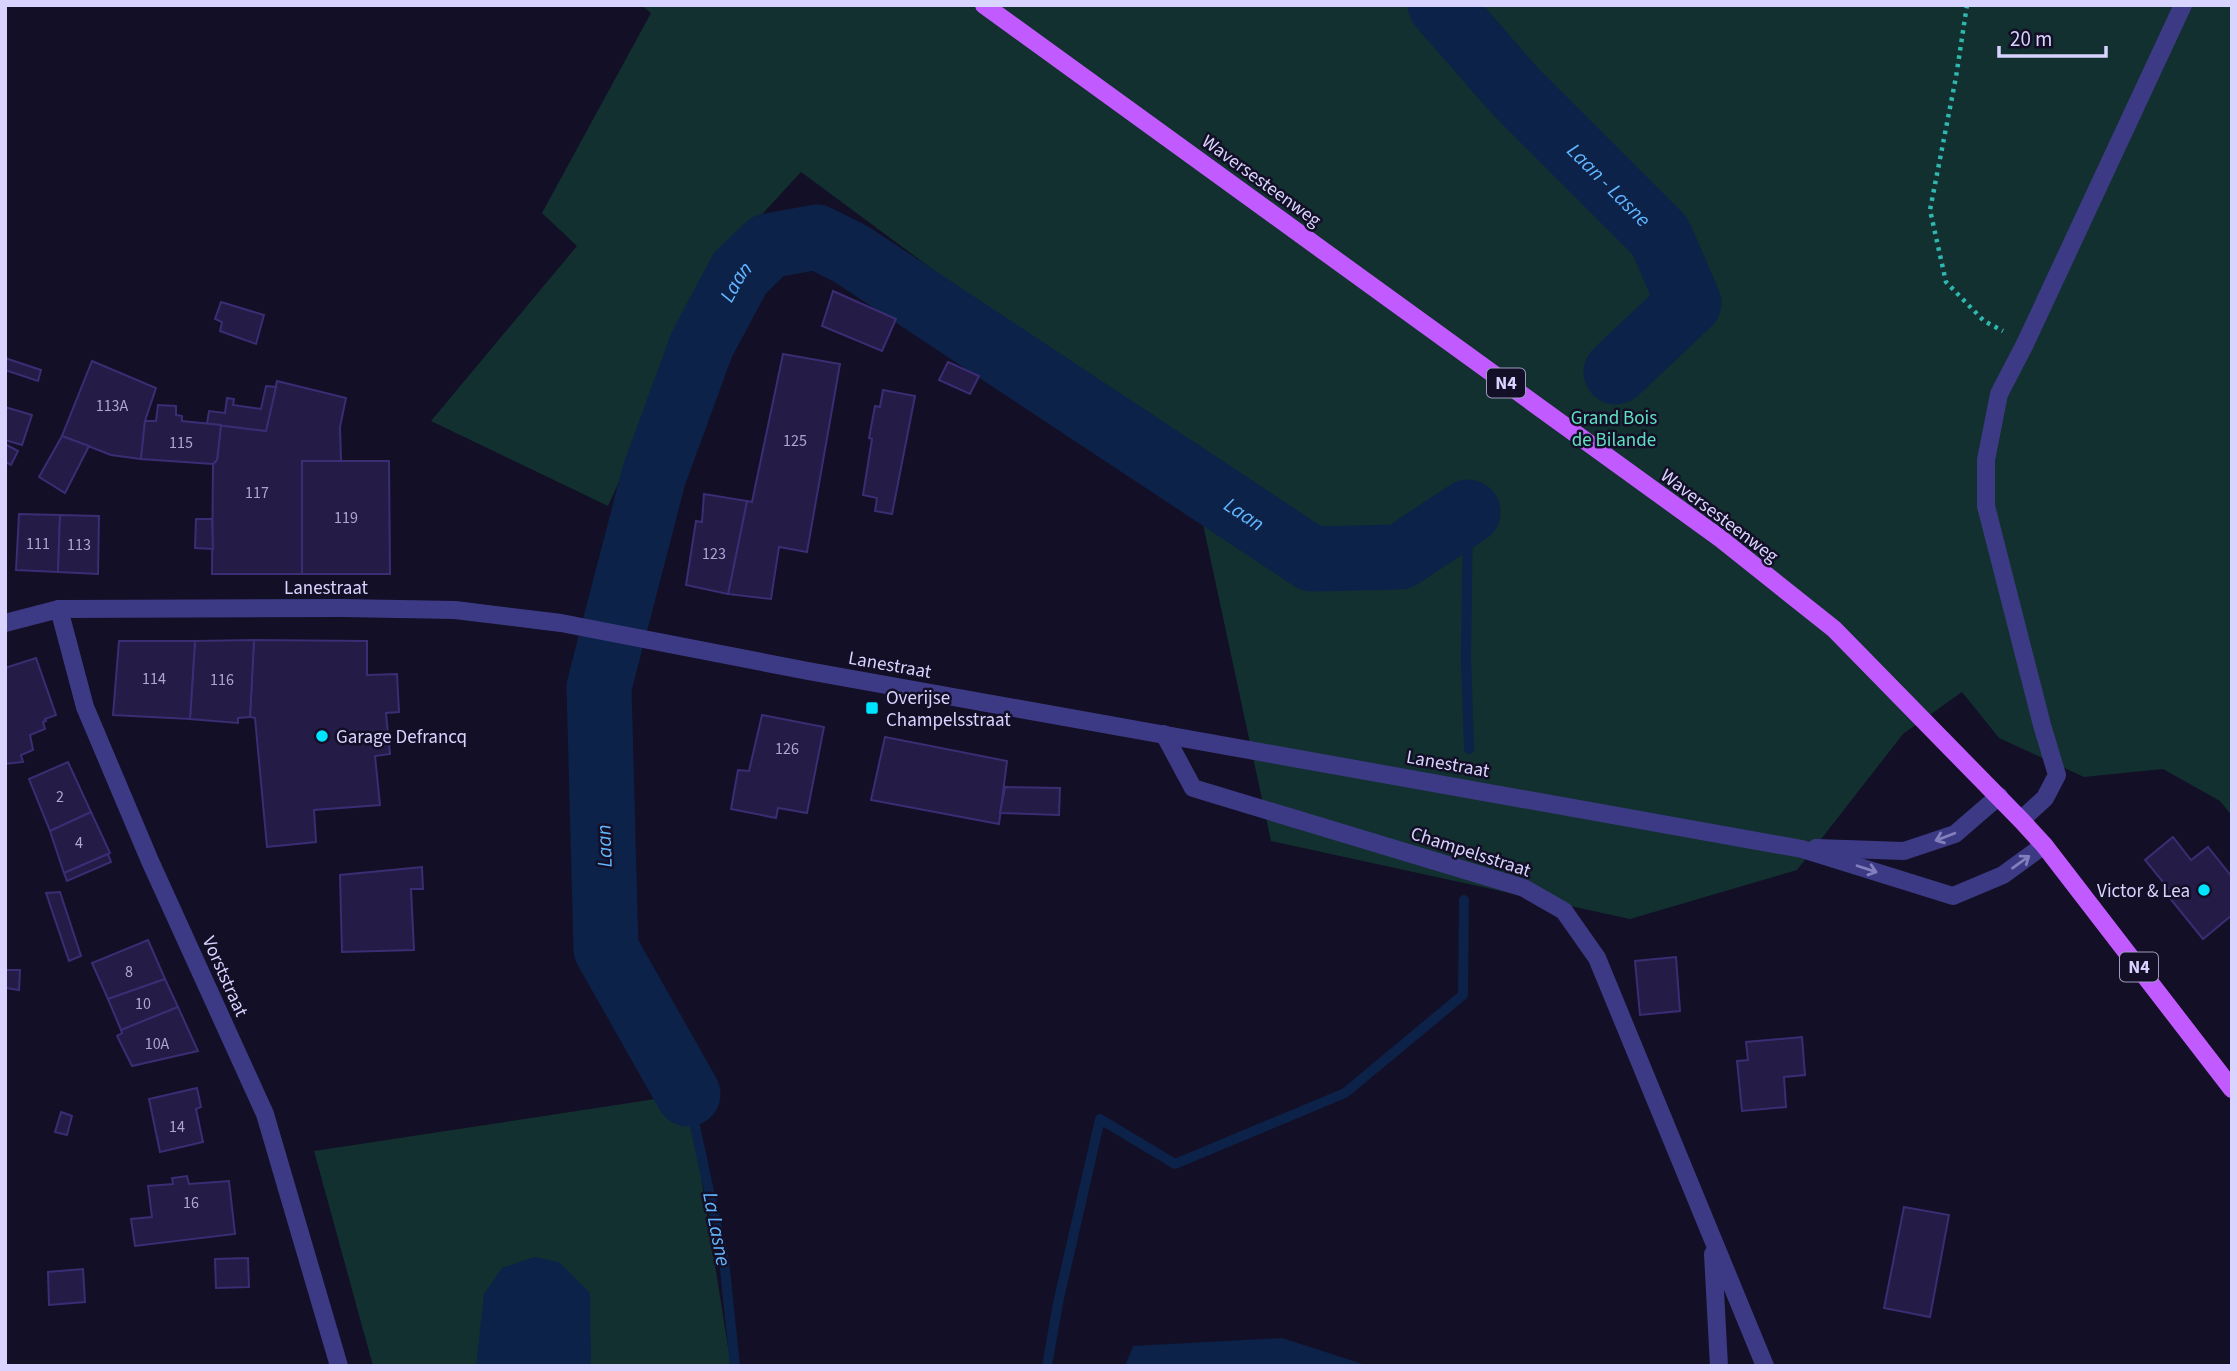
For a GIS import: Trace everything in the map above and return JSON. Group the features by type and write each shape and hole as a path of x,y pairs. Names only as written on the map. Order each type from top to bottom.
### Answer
{"main road":[{"name":"Waversesteenweg","path":"984,5 1721,539 1833,629 2044,845 2232,1089"}],"street":[{"path":"2021,820 2045,798 2057,775 2035,700 1986,506 1986,460 1999,394 2025,344 2183,5"},
{"name":"Lanestraat","path":"5,622 59,609 455,610 561,623 1802,849 1953,896 2004,874 2044,845"},
{"name":"Vorststraat","path":"59,609 85,707 150,860 265,1114 339,1366"},
{"name":"Champelsstraat","path":"1164,734 1193,788 1524,888 1564,911 1597,958 1765,1366"},
{"name":"Lanestraat","path":"1802,849 1904,851 1955,834 1999,796"},
{"name":"Champelsstraat","path":"1713,1241 1719,1366"}],"path":[{"path":"1967,5 1930,210 1947,282 1984,321 2025,344"}],"green space":[{"name":"Grand Bois de Bilande","path":"641,5 2232,5 2232,816 2220,801 2163,769 2084,777 1999,738 1962,692 1903,734 1797,870 1630,919 1271,841 1189,459 801,172 719,261 608,506 431,421 577,246 542,213 651,13"},
{"path":"688,1094 731,1366 373,1366 314,1151"}],"water":[{"path":"534,1257 559,1262 590,1293 591,1366 476,1366 484,1294 502,1268"},
{"path":"1282,1338 1369,1366 1125,1366 1133,1346"}],"building":[{"path":"833,291 896,319 882,351 822,326"},
{"path":"221,302 264,315 256,344 220,331 222,322 215,319"},
{"path":"783,354 840,364 807,552 779,547 771,599 728,594 747,501 752,502"},
{"path":"5,358 41,370 38,381 5,370"},
{"path":"92,361 156,388 145,421 141,459 111,455 62,436"},
{"path":"948,362 979,376 970,394 939,380"},
{"path":"277,381 346,398 340,427 341,461 302,461 302,574 212,574 213,464 217,460 221,425 266,431"},
{"path":"266,386 276,387 266,431 207,424 209,411 225,413 227,398 234,399 233,405 261,409"},
{"path":"883,390 915,396 892,514 875,511 877,498 863,495 875,406 880,407"},
{"path":"158,405 176,406 176,415 182,416 182,421 221,425 217,460 213,464 141,459 145,421 156,421"},
{"path":"5,407 32,415 22,445 5,440"},
{"path":"62,436 89,446 65,493 39,477"},
{"path":"5,444 18,451 11,465 5,462"},
{"path":"302,461 389,461 390,574 302,574"},
{"path":"704,494 747,501 728,594 686,585 696,521 702,522"},
{"path":"19,514 60,515 58,572 16,570"},
{"path":"60,515 99,516 98,574 58,572"},
{"path":"196,519 212,519 213,549 195,548"},
{"name":"Garage Defrancq","path":"254,640 367,641 367,675 397,674 399,712 386,713 390,754 375,756 380,805 314,810 316,842 267,847 255,718 250,717"},
{"path":"254,640 250,717 238,718 238,723 190,719 195,641"},
{"path":"119,641 195,641 190,719 113,715"},
{"path":"36,658 56,715 45,719 45,729 30,735 33,750 21,755 23,762 5,764 5,668"},
{"path":"762,715 824,727 807,813 778,808 776,818 731,809 738,770 749,771"},
{"path":"885,737 1007,761 999,824 871,800"},
{"path":"68,762 91,812 50,831 29,779"},
{"path":"1005,787 1060,788 1059,815 1000,813"},
{"path":"91,812 110,853 64,873 50,831"},
{"path":"2173,837 2191,860 2208,847 2232,877 2232,915 2203,939 2164,891 2168,888 2145,860"},
{"path":"108,854 111,862 67,881 64,873"},
{"path":"422,867 423,889 411,889 414,950 342,952 340,875"},
{"path":"60,892 81,956 69,961 46,893"},
{"path":"148,940 165,979 108,999 92,963"},
{"path":"1676,957 1680,1011 1640,1015 1635,961"},
{"path":"5,970 20,970 19,990 5,988"},
{"path":"165,979 178,1007 121,1030 108,999"},
{"path":"178,1007 198,1051 132,1066 117,1036 122,1033 121,1030"},
{"path":"1802,1037 1805,1075 1784,1077 1786,1107 1742,1111 1737,1061 1748,1060 1746,1042"},
{"path":"197,1088 201,1107 196,1109 203,1142 160,1152 149,1099"},
{"path":"61,1112 72,1116 67,1135 55,1132"},
{"path":"187,1176 189,1184 229,1181 235,1234 135,1246 131,1219 152,1217 148,1186 173,1184 172,1178"},
{"path":"1904,1207 1949,1215 1930,1317 1884,1308"},
{"path":"248,1258 249,1287 216,1288 215,1259"},
{"path":"83,1269 85,1302 49,1305 48,1272"}],"waterway":[{"name":"Laan - Lasne","path":"1440,5 1515,91 1660,236 1689,303 1616,372"},
{"name":"Laan","path":"688,1094 606,949 599,687 654,475 702,344 740,273 768,246 817,237 851,254 1312,559 1400,557 1468,512"},
{"path":"1468,512 1466,657 1469,749"},
{"path":"1047,1366 1058,1303 1100,1119 1175,1164 1345,1093 1463,995 1464,900"},
{"name":"La Lasne","path":"688,1094 724,1260 735,1366"}],"place":[{"name":"Overijse Champelsstraat","path":"872,708"},
{"name":"Garage Defrancq","path":"322,736"},
{"name":"Victor & Lea","path":"2204,890"}]}
